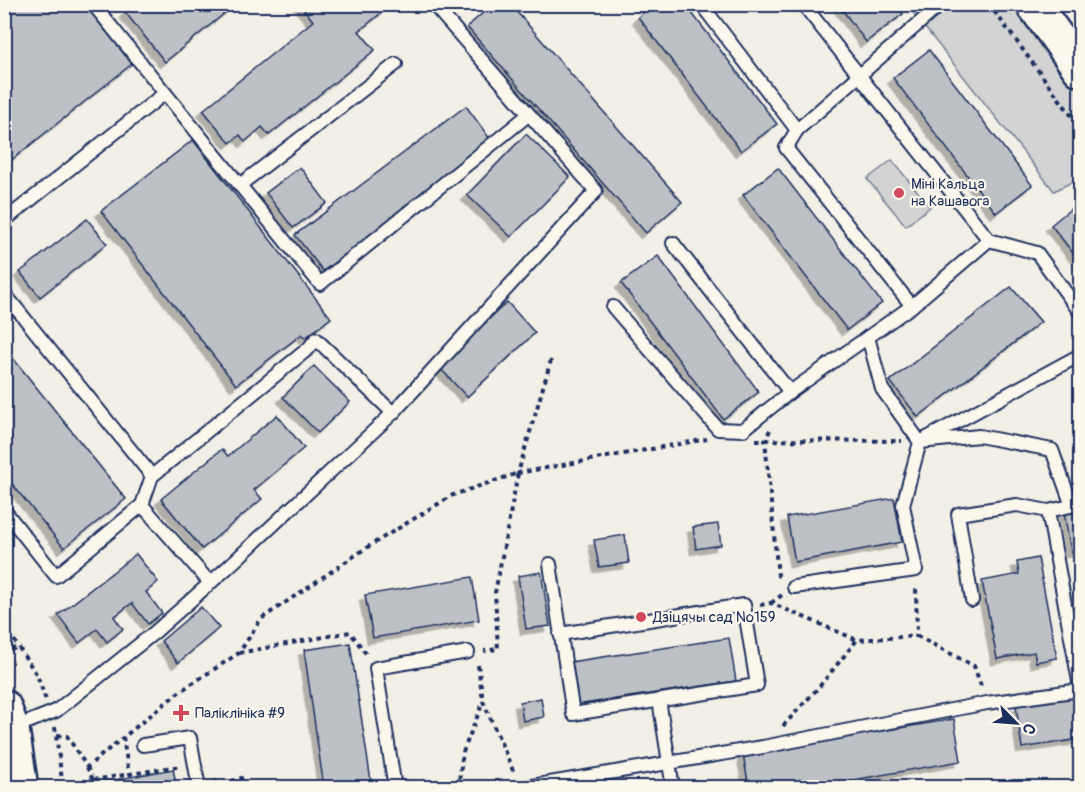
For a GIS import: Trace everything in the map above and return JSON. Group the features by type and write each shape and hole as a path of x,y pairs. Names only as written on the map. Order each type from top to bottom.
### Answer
{"main road":[{"path":"1033,4 1080,69"},
{"path":"8,718 21,788"}],"lane":[{"path":"93,4 320,284 528,115"},
{"path":"8,718 56,711 155,632 210,583 393,413 596,191 433,4"},
{"path":"701,4 797,130"},
{"path":"803,4 988,240 1037,253 1080,312"},
{"path":"912,306 786,148 797,130 941,4"},
{"path":"240,185 396,64"},
{"path":"4,221 165,93"},
{"path":"613,307 718,429 743,430 790,392 912,306 988,240"},
{"path":"673,243 790,392"},
{"path":"4,293 152,476"},
{"path":"868,337 882,389 920,442"},
{"path":"4,510 56,576 141,505 152,476 309,348 316,339 393,413"},
{"path":"794,587 916,570 903,505 920,442 1080,355"},
{"path":"920,442 979,436 1052,450 1076,505 1048,511 1017,505 958,514 972,600"},
{"path":"141,505 210,583"},
{"path":"520,787 763,747 987,703 1080,688 1048,511"},
{"path":"550,564 560,633 573,714 757,685 744,605 560,633"},
{"path":"395,788 376,668 472,652"},
{"path":"659,700 673,788"},
{"path":"143,745 190,738 198,781"}],"path":[{"path":"989,4 1080,127"},
{"path":"520,787 483,701 472,652 498,649 495,593 518,473 551,360"},
{"path":"790,392 765,440 778,576 794,587"},
{"path":"239,653 261,619 366,549 453,495 518,473 713,438"},
{"path":"755,440 920,442"},
{"path":"916,570 917,636"},
{"path":"757,605 771,603 857,640 917,636 974,666 987,703"},
{"path":"4,625 38,675"},
{"path":"87,767 178,692 239,653 350,632 376,668"},
{"path":"763,747 819,687 857,640"},
{"path":"4,649 7,652 19,646"},
{"path":"458,788 463,752 483,701"},
{"path":"57,735 67,736 87,767 94,788"},
{"path":"123,737 129,774"},
{"path":"93,780 181,766 187,776 198,781"},
{"path":"222,784 241,778 245,788"},
{"path":"1049,788 1080,782"}],"shaded area":[{"path":"907,5 1021,5 1080,83 1080,178 1054,191"},
{"name":"Міні Кальца на Кашавога","path":"892,160 930,207 906,226 867,179"}],"building":[{"path":"4,4 85,4 132,64 4,166"},
{"path":"134,4 236,4 165,62 125,12"},
{"path":"300,4 381,4 385,10 359,31 375,50 269,135 262,127 245,142 240,135 230,143 203,110 313,21"},
{"path":"493,4 510,4 682,202 646,233 467,27"},
{"path":"653,4 685,4 777,124 741,151 638,17"},
{"path":"838,4 896,4 903,14 866,42"},
{"path":"929,50 1032,185 996,213 893,78"},
{"path":"466,106 493,143 323,271 295,235"},
{"path":"526,134 570,177 511,237 467,195"},
{"path":"193,140 331,318 305,338 302,334 236,385 101,211"},
{"path":"300,167 327,203 293,228 266,193"},
{"path":"778,168 882,303 847,330 743,195"},
{"path":"1080,201 1080,262 1051,225"},
{"path":"87,219 107,244 40,297 20,272"},
{"path":"658,256 759,392 723,419 621,283"},
{"path":"1011,287 1041,322 918,417 890,381"},
{"path":"507,302 535,333 467,397 439,367"},
{"path":"4,347 126,499 64,548 4,474"},
{"path":"314,366 350,402 318,433 283,397"},
{"path":"277,415 304,448 254,490 262,499 202,549 161,499 222,449 228,456"},
{"path":"894,498 902,542 795,562 787,517"},
{"path":"1080,509 1080,551 1071,552 1064,512"},
{"path":"718,524 721,545 696,549 693,527"},
{"path":"625,535 629,563 599,567 594,540"},
{"path":"136,554 158,582 146,592 162,613 148,624 132,603 114,617 123,629 107,642 97,629 79,643 58,615"},
{"path":"1038,558 1057,658 1036,662 1034,652 997,659 982,581 1019,574 1017,562"},
{"path":"541,572 550,626 526,629 518,576"},
{"path":"472,577 479,620 373,638 365,595"},
{"path":"201,607 219,628 178,663 161,641"},
{"path":"729,638 736,681 576,705 570,662"},
{"path":"350,643 372,788 324,788 304,650"},
{"path":"1080,697 1080,739 1022,748 1016,706"},
{"path":"541,698 544,717 523,721 520,702"},
{"path":"954,719 961,761 808,788 749,788 743,754"},
{"path":"173,769 177,788 99,788 98,783"}],"place":[{"name":"Міні Кальца на Кашавога","path":"899,193"},
{"name":"Дзіцячы сад №159","path":"641,617"},
{"name":"Паліклініка #9","path":"181,713"}]}
